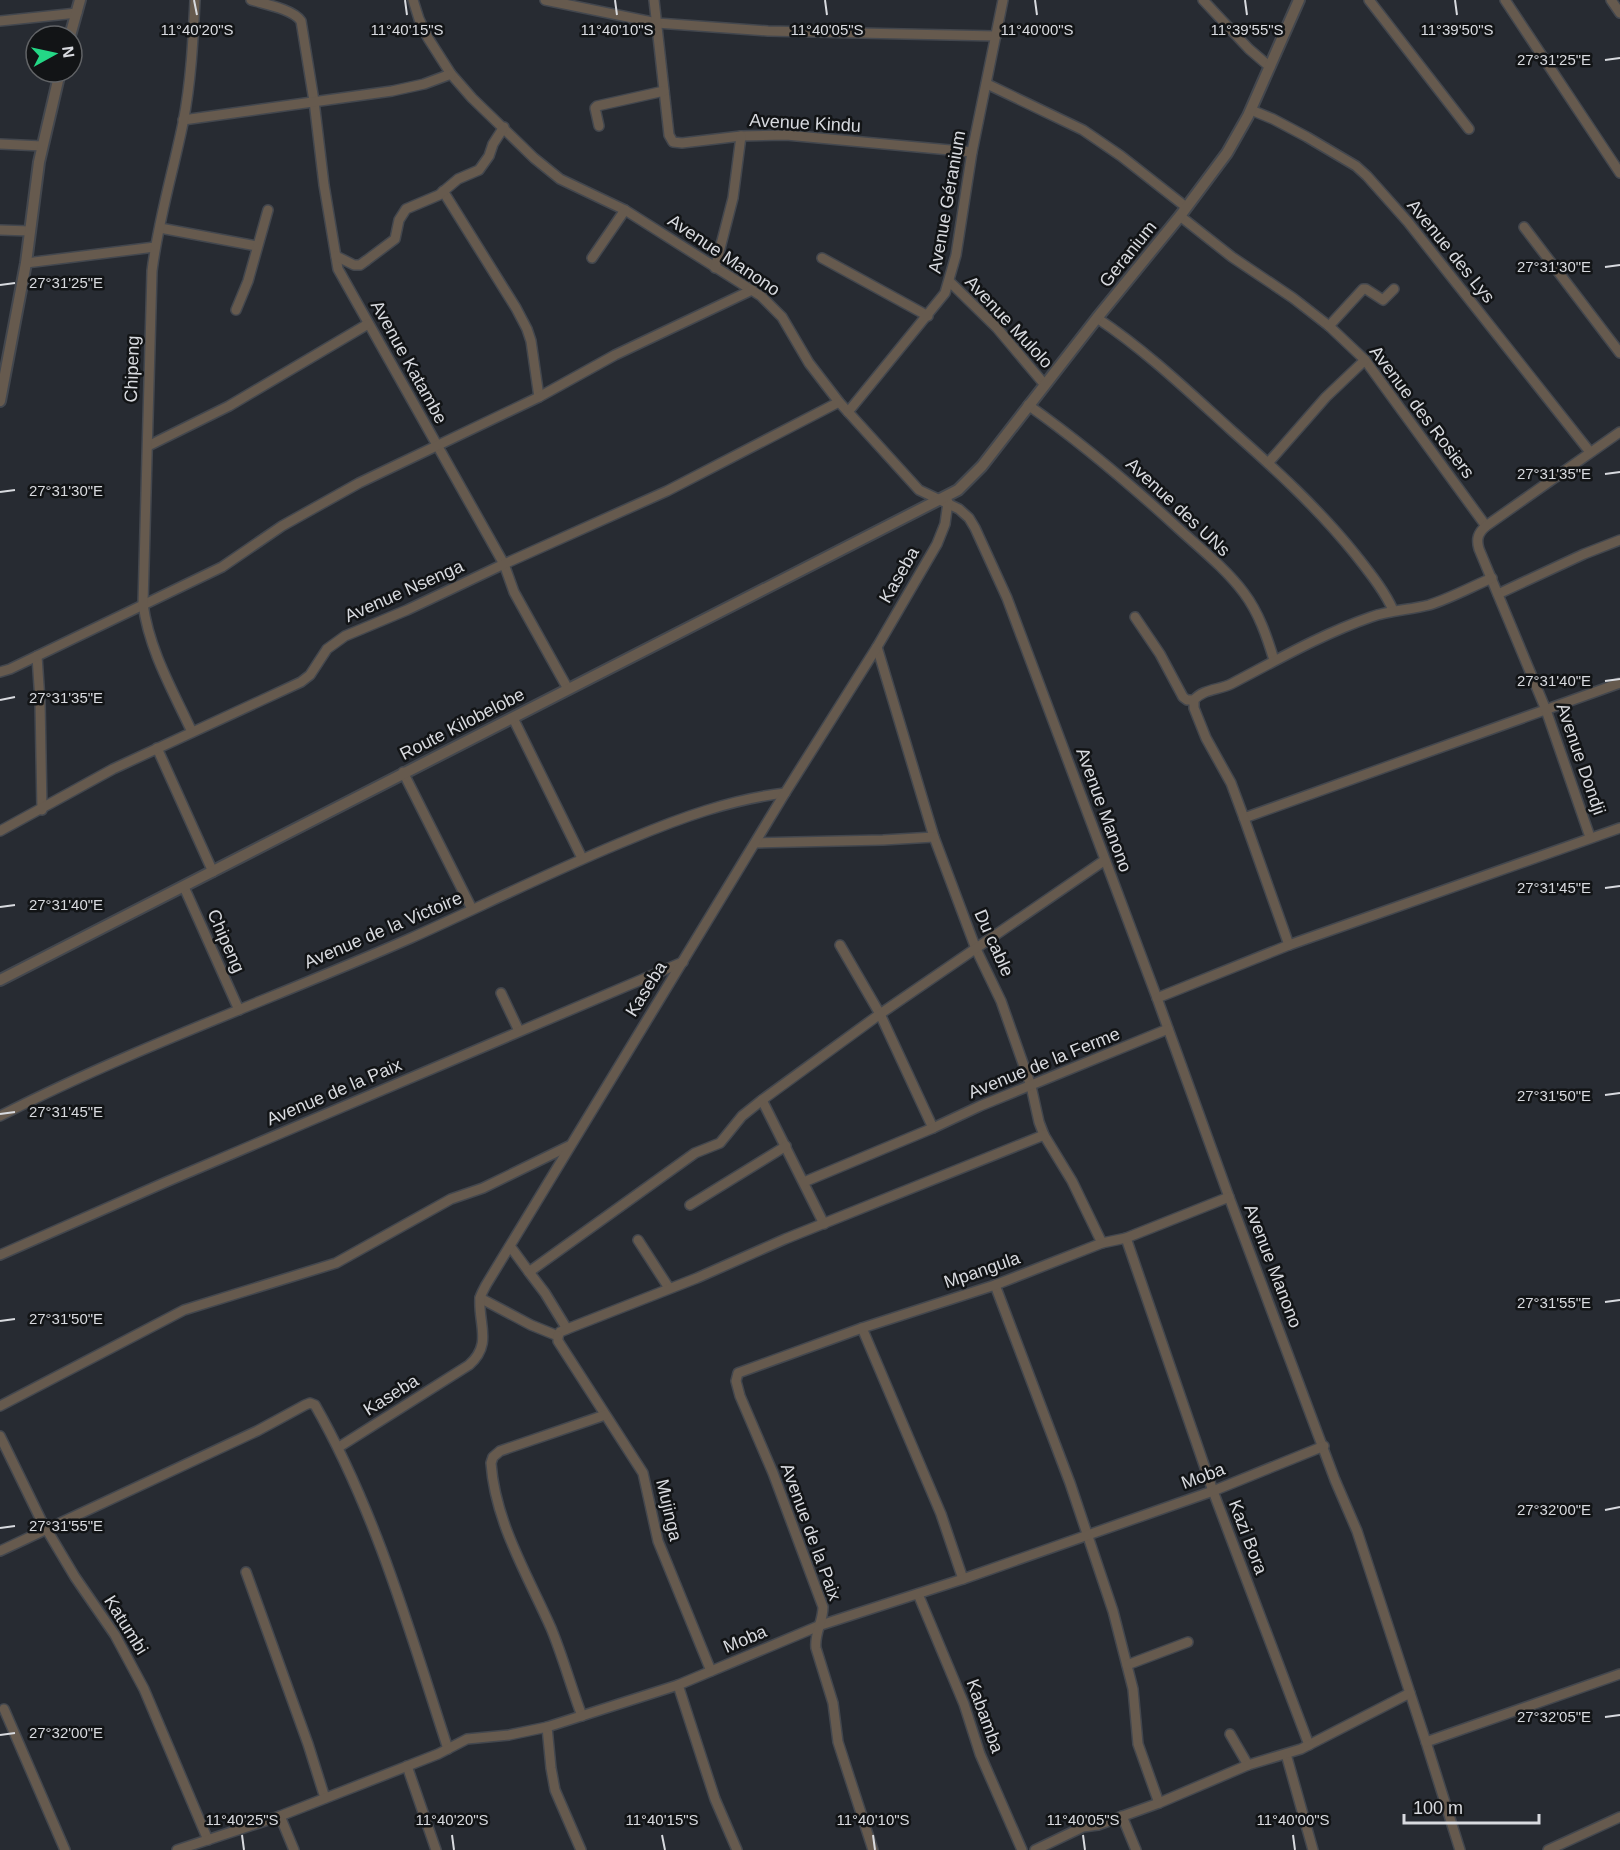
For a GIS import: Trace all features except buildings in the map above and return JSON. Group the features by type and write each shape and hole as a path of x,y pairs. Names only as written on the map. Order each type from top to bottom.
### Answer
{"street":[{"path":"74,24 80,0"},
{"name":"Chipeng","path":"192,732 159,661 143,604 149,337 155,247 192,70 195,0"},
{"name":"Avenue Katambe","path":"250,0 297,15 302,25 324,185 340,274 504,564 514,592 568,689"},
{"name":"Avenue Manono","path":"413,0 428,38 452,74 472,98 534,158 555,176 625,210 761,296 782,317 809,363 839,402 919,490 944,501 969,518 986,549 1007,598 1229,1197 1357,1531 1460,1850"},
{"path":"545,0 657,23 768,31 996,36"},
{"name":"Avenue Kindu","path":"654,0 669,135 673,142 741,136 798,136 972,152"},
{"name":"Avenue Géranium","path":"848,412 928,316 950,282 972,152 1003,0"},
{"path":"1203,0 1249,49 1270,67"},
{"name":"Geranium","path":"944,501 973,476 1183,212 1238,137 1299,0"},
{"path":"1369,0 1469,129"},
{"path":"1505,0 1620,172"},
{"path":"1611,0 1620,13"},
{"path":"0,21 77,13"},
{"path":"183,120 408,88 452,74"},
{"path":"0,401 26,263 42,146 57,84"},
{"name":"Avenue des Rosiers","path":"987,84 1083,130 1121,156 1224,251 1293,298 1329,326 1365,360 1381,379 1484,528"},
{"path":"599,126 595,109 597,106 664,91"},
{"name":"Avenue des Lys","path":"1251,110 1307,137 1356,166 1367,176 1408,222 1590,452"},
{"path":"336,256 354,265 362,264 395,238 402,214 406,209 443,191 458,179 479,170 504,128"},
{"path":"715,268 733,198 741,136"},
{"path":"0,144 42,146"},
{"path":"443,191 527,329 531,341 539,397"},
{"path":"236,310 246,287 268,210"},
{"path":"592,258 625,210"},
{"path":"1524,227 1620,353"},
{"path":"160,228 257,246"},
{"path":"0,230 30,231"},
{"path":"26,263 155,247"},
{"path":"822,258 928,316"},
{"name":"Avenue Mulolo","path":"950,282 997,328 1045,385"},
{"path":"1329,326 1363,289 1383,300 1394,289"},
{"path":"0,672 222,567 282,526 358,483 539,397 615,355 752,290"},
{"path":"1097,318 1130,340 1268,463 1329,522 1388,598 1393,610"},
{"path":"148,446 229,406 368,324"},
{"path":"1268,463 1326,396 1365,360"},
{"name":"Avenue Nsenga","path":"0,831 113,769 306,679 322,654 345,636 668,492 839,402"},
{"name":"Avenue des UNs","path":"1028,405 1125,479 1244,593 1261,624 1274,660"},
{"path":"1484,528 1620,432"},
{"name":"Kaseba","path":"339,1447 475,1360 482,1347 483,1339 480,1298 569,1146 877,647 937,544 945,524 944,501"},
{"name":"Route Kilobelobe","path":"0,980 404,772 944,501"},
{"name":"Avenue Dondji","path":"1484,528 1479,534 1478,544 1546,710 1590,837 1620,828"},
{"path":"1498,594 1576,557 1620,540"},
{"path":"1194,700 1203,693 1229,685 1274,660 1363,620 1393,610 1442,601 1492,578"},
{"path":"1135,617 1160,654 1183,697 1194,700"},
{"name":"Du cable","path":"877,647 933,837 976,949 1001,1001 1031,1086 1039,1122 1044,1135 1072,1181 1102,1243"},
{"path":"37,656 42,810"},
{"path":"1244,818 1620,683"},
{"path":"1194,700 1194,708 1206,738 1231,783 1289,945"},
{"path":"513,718 582,858"},
{"path":"157,748 213,872"},
{"path":"404,772 472,909"},
{"name":"Avenue de la Victoire","path":"0,1116 73,1081 395,945 582,858 699,813 740,801 785,793"},
{"path":"755,843 933,837"},
{"path":"1157,998 1289,945 1382,914 1590,837"},
{"path":"529,1272 695,1153 720,1143 742,1116 762,1100 880,1014 1104,860"},
{"name":"Chipeng","path":"183,887 239,1010"},
{"path":"840,945 880,1014 933,1128"},
{"name":"Avenue de la Paix","path":"0,1255 146,1190 682,962"},
{"path":"501,993 519,1031"},
{"name":"Avenue de la Ferme","path":"804,1182 980,1106 1168,1029"},
{"path":"762,1100 824,1224"},
{"path":"480,1298 531,1325 558,1336 560,1332 567,1329 1044,1135"},
{"path":"0,1406 184,1310 336,1263 451,1198 483,1188 569,1146"},
{"path":"690,1205 786,1146"},
{"name":"Mpangula","path":"744,1370 994,1285 1102,1243 1126,1238 1229,1197"},
{"name":"Kazi Bora","path":"1126,1238 1213,1491 1309,1745"},
{"path":"638,1239 669,1288"},
{"path":"510,1246 545,1293 567,1329"},
{"path":"994,1285 1088,1534 1113,1611 1136,1707 1137,1744 1159,1803"},
{"path":"862,1328 941,1514 963,1579"},
{"name":"Mujinga","path":"558,1336 558,1341 643,1473 658,1541 711,1671"},
{"name":"Avenue de la Paix","path":"744,1370 736,1376 740,1396 773,1473 823,1608 821,1625 815,1641 816,1648 833,1703 838,1742 873,1850"},
{"path":"0,1551 257,1431 310,1403 315,1406 339,1447 379,1544 448,1749"},
{"path":"582,1716 552,1630 500,1511 491,1474 491,1463 493,1457 500,1452 605,1415"},
{"name":"Katumbi","path":"0,1436 46,1528 75,1577 115,1635 144,1689 208,1840"},
{"name":"Moba","path":"177,1850 280,1816 448,1749 467,1739 547,1728 678,1685 821,1625 963,1579 1213,1491 1323,1446"},
{"path":"246,1572 325,1798"},
{"name":"Kabamba","path":"918,1594 964,1704 980,1754 1022,1850"},
{"path":"1127,1665 1188,1642"},
{"path":"1426,1742 1620,1674"},
{"path":"678,1685 716,1799 737,1850"},
{"path":"1035,1850 1058,1845 1083,1827 1098,1825 1159,1803 1248,1765 1309,1745 1410,1693"},
{"path":"4,1709 65,1850"},
{"path":"547,1728 555,1790 581,1850"},
{"path":"1230,1734 1248,1765"},
{"path":"1286,1754 1312,1846 1302,1850"},
{"path":"406,1766 436,1850"},
{"path":"280,1816 294,1850"},
{"path":"1122,1816 1136,1850"},
{"path":"1548,1850 1620,1817"}]}
